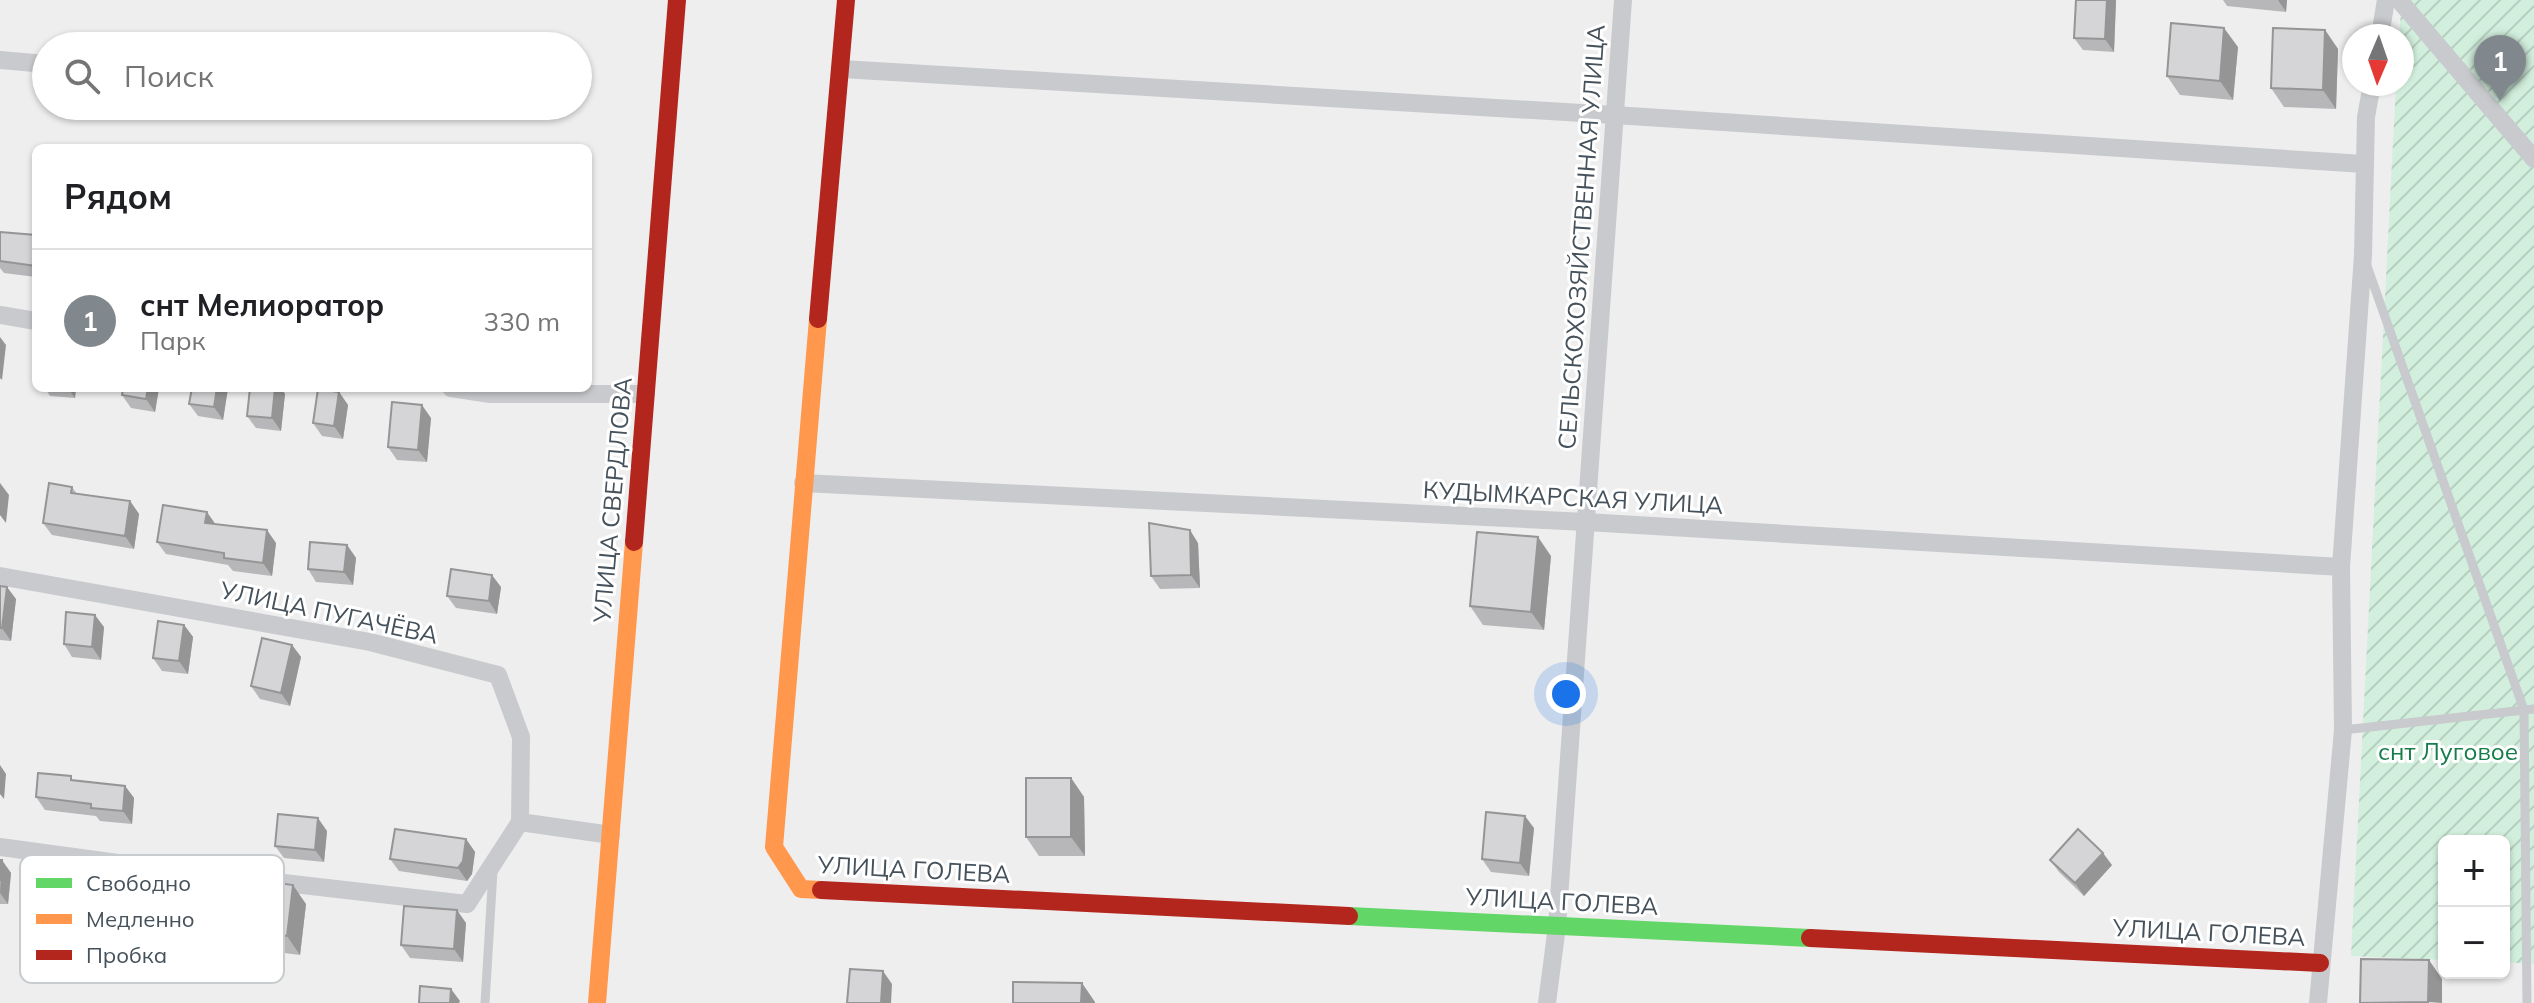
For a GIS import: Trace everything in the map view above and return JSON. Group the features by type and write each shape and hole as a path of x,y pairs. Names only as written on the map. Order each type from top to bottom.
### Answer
{"street":[{"name":"УЛИЦА СВЕРДЛОВА","path":"597,1003 677,0"},
{"path":"803,483 846,0"},
{"name":"СЕЛЬСКОХОЗЯЙСТВЕННАЯ УЛИЦА","path":"1547,1003 1557,926 1623,0"},
{"path":"2382,24 2386,0"},
{"path":"2399,0 2534,159"},
{"path":"0,60 32,63"},
{"path":"842,69 2364,164"},
{"path":"2318,1003 2343,730 2341,567 2363,255 2366,117 2370,96"},
{"path":"0,315 32,320"},
{"path":"477,392 646,394"},
{"name":"КУДЫМКАРСКАЯ УЛИЦА","path":"803,483 1586,522 2341,567"},
{"name":"УЛИЦА ГОЛЕВА","path":"803,483 774,847 801,889 2320,963"},
{"name":"УЛИЦА ПУГАЧЁВА","path":"0,576 370,642 498,675 521,737 520,822"},
{"path":"284,883 467,904 520,822 611,835"},
{"path":"0,847 59,855"}],"lane":[{"path":"2363,255 2529,710 2527,1003"},
{"path":"2343,730 2529,710"},
{"path":"485,1003 493,864"}],"green space":[{"name":"снт Луговое","path":"2402,0 2534,0 2534,964 2510,962 2510,835 2438,835 2438,960 2351,956 2395,96 2414,96 2414,24 2400,24"}],"building":[{"path":"2076,0 2107,0 2105,39 2074,38"},
{"path":"2171,23 2224,28 2220,81 2167,76"},
{"path":"2273,28 2325,30 2323,90 2271,88"},
{"path":"0,232 32,235 32,265 0,261"},
{"path":"122,392 147,392 146,399 122,395"},
{"path":"191,392 216,392 214,407 189,404"},
{"path":"250,392 275,392 272,418 247,416"},
{"path":"318,392 339,392 334,426 313,423"},
{"path":"392,402 422,405 418,450 388,447"},
{"path":"49,483 72,487 71,493 130,501 125,536 43,523"},
{"path":"163,505 207,512 205,523 267,530 263,563 224,558 224,553 157,542"},
{"path":"1149,523 1190,530 1191,575 1151,576"},
{"path":"1477,532 1538,537 1531,612 1470,606"},
{"path":"310,542 347,545 344,572 308,569"},
{"path":"451,569 492,575 489,601 447,596"},
{"path":"0,586 7,587 2,628 0,628"},
{"path":"66,612 95,615 92,647 64,644"},
{"path":"158,621 184,625 179,661 153,658"},
{"path":"262,638 292,645 281,693 251,686"},
{"path":"38,773 125,786 123,811 36,797"},
{"path":"1026,778 1071,778 1071,837 1026,837"},
{"path":"1486,812 1525,816 1520,863 1482,859"},
{"path":"278,814 318,818 315,850 275,846"},
{"path":"395,829 466,839 463,861 458,868 390,859"},
{"path":"2078,829 2103,853 2075,883 2050,860"},
{"path":"284,884 293,885 287,936 284,936"},
{"path":"404,906 457,910 454,949 401,945"},
{"path":"2361,959 2429,960 2428,1002 2360,1003"},
{"path":"850,969 883,971 881,1003 847,1003"},
{"path":"1013,982 1082,983 1081,1003 1013,1003"},
{"path":"420,986 451,989 450,1003 419,1003"}],"traffic: fast":[{"path":"1349,916 1810,938"}],"traffic: slow":[{"path":"818,319 774,847 801,889 821,890"},
{"path":"597,1003 634,542"}],"traffic: jam":[{"path":"634,542 677,0"},
{"path":"818,319 846,0"},
{"path":"821,890 1349,916"},
{"path":"1810,938 2320,963"}],"place":[{"name":"снт Мелиоратор","path":"2500,101"}]}
